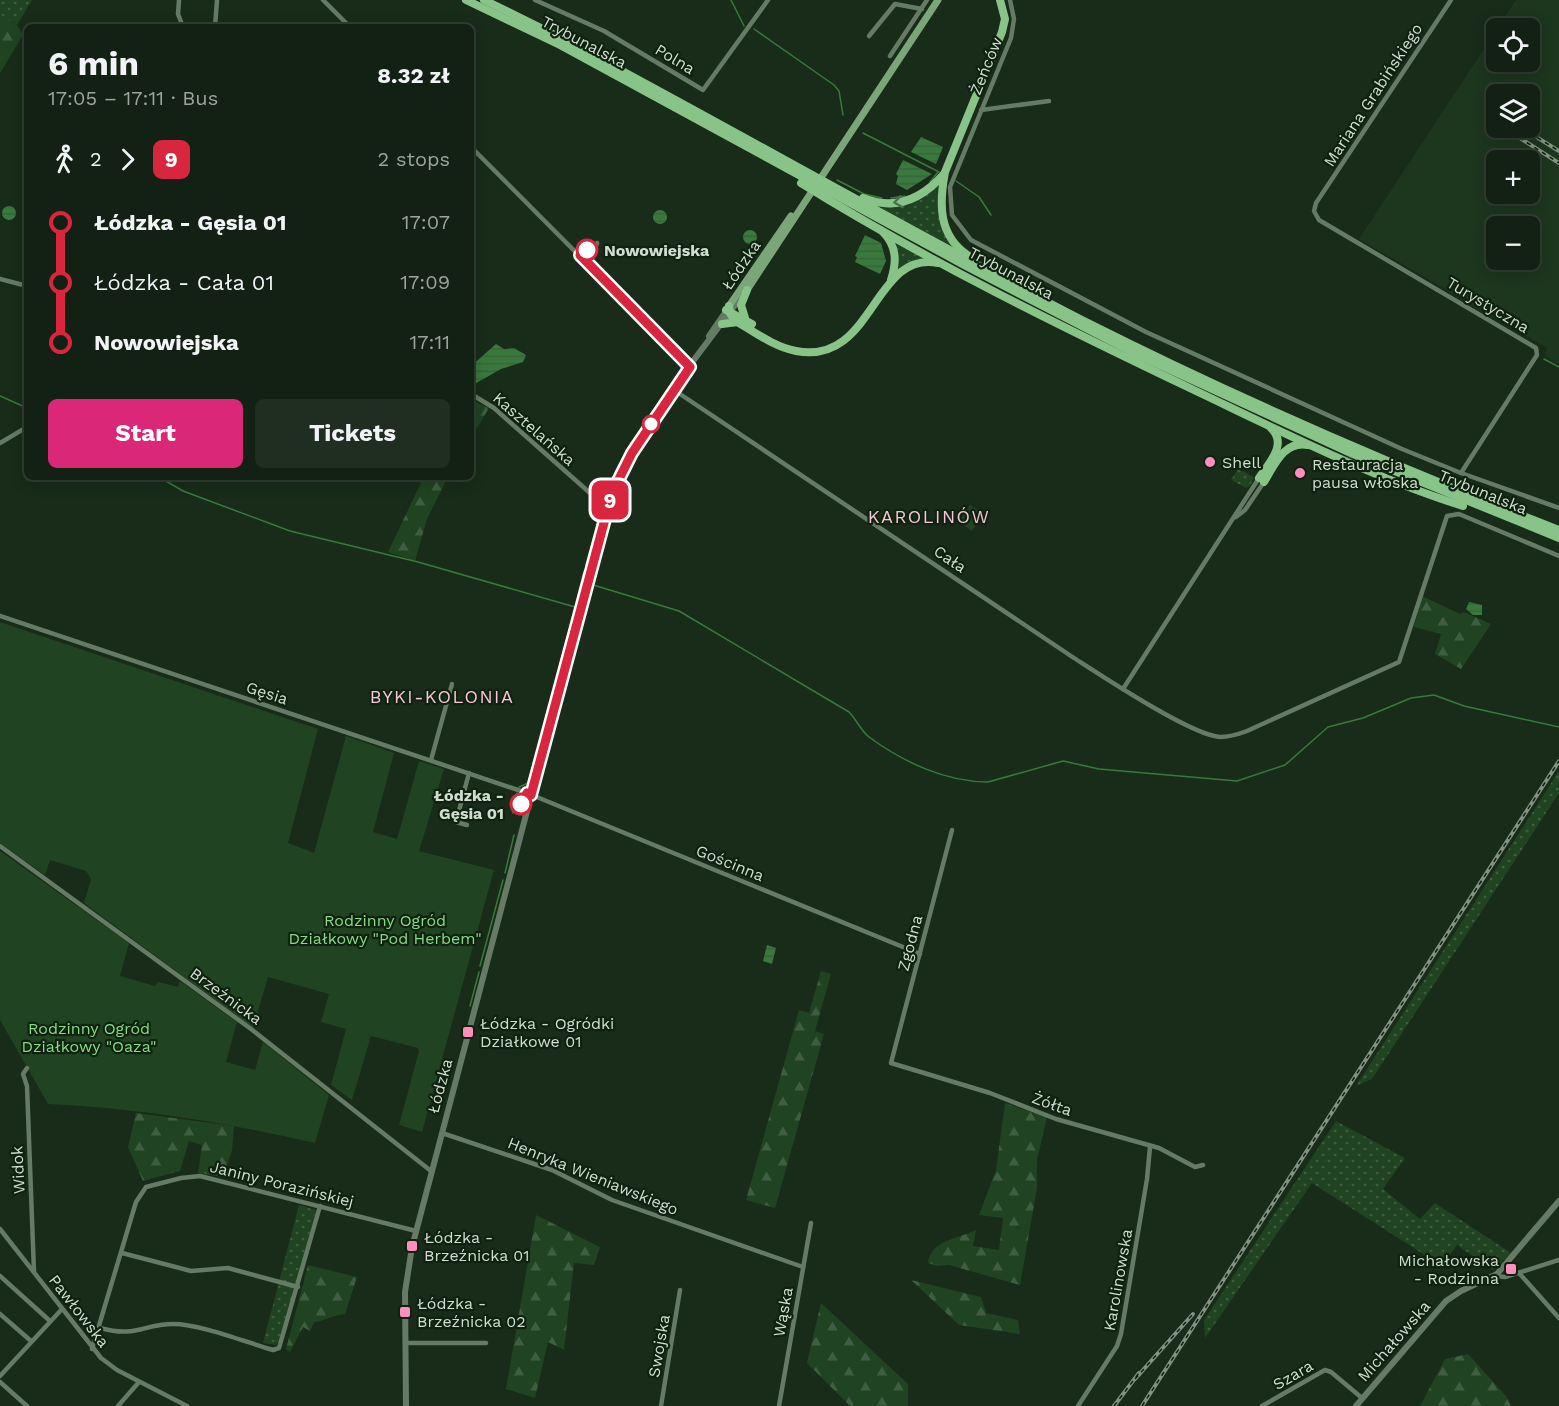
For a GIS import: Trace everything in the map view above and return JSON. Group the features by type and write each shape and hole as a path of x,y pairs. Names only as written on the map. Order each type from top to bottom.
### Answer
{"highway":[{"name":"Trybunalska","path":"466,0 560,45 1010,290 1134,353 1332,445 1559,538"},
{"name":"Trybunalska","path":"484,0 576,45 994,273 1112,334 1282,415 1423,476 1559,530"},
{"path":"994,273 957,245 945,226 940,201 945,172 1002,32 1005,19 1000,0"},
{"path":"759,154 804,185 873,224 1114,351 1264,423 1430,495 1508,518"},
{"path":"824,181 870,200 893,204 923,194 945,172"},
{"path":"873,224 885,234 894,249 895,267 890,283"},
{"path":"729,310 743,322 788,345 830,347 847,339 859,328 890,283 905,268 920,262 937,263 966,275"},
{"path":"743,322 741,307 747,290"},
{"path":"722,324 743,322"},
{"path":"1262,480 1279,443 1276,433 1264,423"},
{"path":"1262,480 1289,447 1301,444 1317,446"}],"main road":[{"name":"Łódzka","path":"704,347 722,324 729,310 747,290 938,0"},
{"name":"Łódzka","path":"406,1406 405,1292 416,1231 529,794 607,508 632,453 785,223 804,201"},
{"name":"Michałowska","path":"1356,1406 1446,1301 1461,1291 1496,1276 1559,1201"}],"street":[{"path":"179,0 178,14 182,24"},
{"path":"215,24 217,0"},
{"path":"323,0 347,24"},
{"name":"Polna","path":"535,0 604,31 703,90 768,0"},
{"path":"890,56 927,0"},
{"name":"Żeńców","path":"981,110 1011,38 1014,19 1010,0"},
{"name":"Mariana Grabińskiego","path":"1316,203 1451,0"},
{"path":"869,36 895,4 922,9"},
{"name":"Żeńców","path":"981,110 1049,101"},
{"path":"981,110 950,187 952,215 971,240 1146,332 1461,474 1559,508"},
{"path":"474,150 690,367"},
{"name":"Turystyczna","path":"1316,203 1314,211 1319,220 1536,348 1537,355 1461,474"},
{"path":"590,265 597,243"},
{"path":"0,279 24,285"},
{"name":"Cała","path":"674,390 1123,689 1203,733 1221,737 1247,731 1399,662 1447,516 1459,514 1559,556"},
{"name":"Kasztelańska","path":"474,396 494,408 607,508"},
{"path":"0,443 24,429"},
{"path":"1123,689 1262,480"},
{"name":"Gęsia","path":"0,616 529,794"},
{"path":"431,760 452,684"},
{"path":"466,825 456,822 469,773"},
{"name":"Gościnna","path":"529,794 920,954"},
{"name":"Zgodna","path":"891,1063 952,830"},
{"name":"Brzeźnicka","path":"0,846 251,1029 431,1172"},
{"name":"Żółta","path":"891,1063 990,1093 1056,1119 1149,1147 1164,1149 1195,1167 1203,1165"},
{"name":"Widok","path":"27,1068 23,1074 27,1086 34,1272"},
{"name":"Henryka Wieniawskiego","path":"442,1133 552,1170 612,1200 803,1267"},
{"name":"Karolinowska","path":"1078,1406 1118,1346 1147,1179 1149,1147"},
{"name":"Janiny Porazińskiej","path":"122,1252 142,1190 181,1178 200,1176 416,1231"},
{"path":"100,1328 127,1333 165,1325 183,1324 275,1350 283,1344 320,1206"},
{"name":"Wąska","path":"779,1406 811,1223"},
{"name":"Pawłowska","path":"0,1228 93,1349 117,1370 187,1406"},
{"path":"93,1349 122,1252 191,1271 228,1268 298,1287"},
{"path":"1496,1276 1505,1277 1559,1260"},
{"path":"1519,1273 1559,1318"},
{"path":"0,1276 50,1321"},
{"name":"Swojska","path":"661,1406 680,1290"},
{"path":"0,1376 62,1309"},
{"path":"0,1314 31,1341"},
{"path":"405,1343 486,1343"},
{"name":"Szara","path":"1262,1406 1327,1370 1362,1398"},
{"path":"0,1382 27,1406"},
{"path":"118,1406 139,1382"}],"shaded area":[{"path":"1516,0 1559,0 1559,364 1544,355 1547,348 1359,239 1486,46 1486,72 1540,72 1540,18 1504,18"},
{"path":"921,137 943,147 936,164 911,152"},
{"path":"903,160 932,174 907,190 896,184 898,176 896,174"},
{"path":"9,206 14,208 16,213 14,218 9,220 4,218 2,213 4,208"},
{"path":"657,210 663,210 667,217 663,224 657,224 653,220 653,214"},
{"path":"747,230 753,230 757,237 753,244 747,244 743,240 743,234"},
{"path":"865,235 881,243 886,261 880,274 855,262 857,257 855,256"},
{"path":"496,344 504,349 514,348 526,355 523,362 501,369 474,384 474,363"},
{"path":"1469,602 1482,605 1482,615 1473,615 1466,609"},
{"path":"767,945 776,948 772,964 763,961"}],"green space":[{"path":"0,0 32,0 17,25 0,15"},
{"path":"0,15 17,25 23,35 0,73"},
{"path":"941,183 939,201 941,216 955,248 881,208 911,203 924,197"},
{"path":"891,237 928,259 910,262 896,272"},
{"path":"474,401 489,408 474,433"},
{"path":"659,419 626,476 617,498 593,583 590,582 615,496 633,456"},
{"path":"618,463 620,469 607,500 602,502"},
{"path":"1238,469 1254,477 1250,486 1246,488 1231,480"},
{"path":"418,480 446,480 427,519 415,561 388,552 421,483"},
{"path":"970,505 983,513 972,531 959,522"},
{"path":"1422,596 1460,614 1464,612 1491,624 1461,669 1435,654 1441,634 1414,627"},
{"name":"Rodzinny Ogród Działkowy \"Pod Herbem\"","path":"0,622 318,729 288,843 314,853 346,736 394,753 373,832 397,839 419,761 444,769 419,851 494,870 422,1132 399,1125 418,1048 371,1036 352,1100 331,1085 346,1029 321,1022 329,994 268,977 253,1028 84,903 91,879 86,871 50,860 45,875 0,843"},
{"path":"1559,771 1559,793 1372,1079 1356,1086"},
{"name":"Rodzinny Ogród Działkowy \"Oaza\"","path":"0,851 129,943 120,976 155,986 158,982 178,987 180,981 237,1022 226,1062 255,1070 263,1042 329,1095 315,1143 183,1118 116,1109 48,1104 0,1020"},
{"path":"821,971 831,974 815,1031 824,1034 775,1208 746,1200 799,1010 809,1013"},
{"path":"1005,1103 1047,1117 1037,1160 1037,1188 1020,1285 949,1265 937,1266 928,1263 930,1255 940,1244 976,1230 973,1246 999,1250 1003,1218 979,1215 996,1170"},
{"path":"136,1113 234,1126 232,1150 223,1177 198,1173 202,1145 189,1141 180,1171 143,1181 128,1147"},
{"path":"1336,1121 1405,1158 1383,1189 1420,1219 1435,1203 1511,1253 1493,1270 1457,1245 1442,1266 1312,1183 1205,1338 1204,1320"},
{"path":"299,1205 316,1210 281,1339 276,1345 263,1343"},
{"path":"536,1215 600,1247 594,1265 574,1263 564,1350 548,1342 535,1398 506,1389"},
{"path":"308,1265 357,1277 345,1314 314,1322 310,1331 303,1327 290,1352 286,1349"},
{"path":"911,1280 981,1297 986,1313 1018,1320 1020,1334 959,1325"},
{"path":"821,1303 908,1384 908,1406 850,1406 807,1363"},
{"path":"1468,1354 1506,1396 1511,1406 1420,1406 1445,1359"}],"waterway":[{"path":"731,0 744,26"},
{"path":"754,29 834,85 839,91 843,115"},
{"path":"863,133 939,172"},
{"path":"930,182 938,172"},
{"path":"837,180 864,194 882,198"},
{"path":"956,181 979,197 991,215"},
{"path":"891,198 905,196"},
{"path":"1544,359 1559,367"},
{"path":"0,396 24,407"},
{"path":"164,480 183,491 290,531 418,562 575,607 584,571"},
{"path":"586,565 601,510"},
{"path":"590,584 679,611 849,712 866,734 896,755 926,769 972,781 988,782 1063,761 1099,769 1237,781 1285,765 1328,727 1363,718 1411,698 1434,695 1464,706 1559,727"},
{"path":"531,775 575,608"},
{"path":"519,787 528,783 529,778"},
{"path":"513,813 511,807 517,793"},
{"path":"505,873 514,835"},
{"path":"480,966 503,880"},
{"path":"470,1006 479,972"}],"railway":[{"path":"1520,138 1559,163"},
{"path":"1538,138 1559,151"},
{"path":"1142,1406 1559,761"},
{"path":"1135,1379 1193,1314"},
{"path":"1114,1406 1139,1373"}],"bus line":[{"name":"9","path":"521,804 527,793 531,795 612,493 632,453 690,367 580,255 587,250"}],"place":[{"name":"Nowowiejska","path":"587,250"},
{"name":"Shell","path":"1210,462"},
{"name":"Restauracja pausa włoska","path":"1300,473"},
{"name":"Łódzka - Gęsia 01","path":"521,804"},
{"name":"Łódzka - Ogródki Działkowe 01","path":"468,1032"},
{"name":"Łódzka - Brzeźnicka 01","path":"412,1246"},
{"name":"Michałowska - Rodzinna","path":"1511,1269"},
{"name":"Łódzka - Brzeźnicka 02","path":"405,1312"}],"district":[{"name":"KAROLINÓW","path":"929,516"},
{"name":"BYKI-KOLONIA","path":"442,696"}]}
